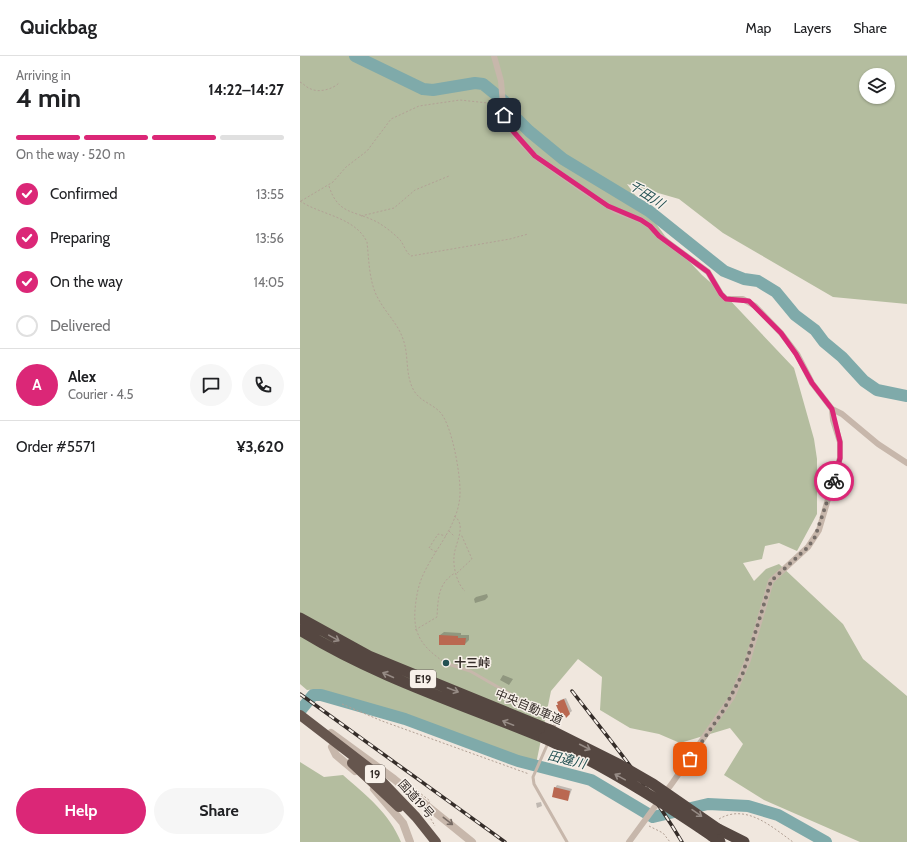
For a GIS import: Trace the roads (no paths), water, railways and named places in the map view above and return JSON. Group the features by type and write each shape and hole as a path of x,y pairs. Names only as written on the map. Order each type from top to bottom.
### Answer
{"highway":[{"name":"中央自動車道","path":"300,618 344,644 396,668 620,765 652,784 714,836"},
{"name":"中央自動車道","path":"300,630 340,653 379,671 547,734 569,749 642,790 714,836 736,842"},
{"name":"国道19号","path":"301,716 332,747 369,777 410,819 428,842"},
{"name":"国道19号","path":"301,716 369,768 416,817 436,842"},
{"path":"714,836 744,842"}],"street":[{"path":"494,56 501,81 504,115 512,130 535,156 608,206 641,220 650,226 659,236 708,272 721,294 726,299 743,299 755,306 785,338 800,359 812,383 832,409 840,442 840,458 819,530 808,547 771,581 748,660 732,697 629,842"},
{"path":"832,409 842,414 878,444 907,463"},
{"path":"301,716 394,779 472,842"},
{"path":"332,747 336,754 378,794 403,823 410,842"}],"lane":[{"path":"448,664 470,671 511,695 554,716 556,723 533,775 534,784 567,842"}],"waterway":[{"name":"千田川","path":"355,56 423,89 433,90 475,83 483,84 505,102 515,117 529,131 563,159 649,211 724,271 744,279 758,281 776,292 795,315 815,330 824,342 842,357 864,381 877,390 907,396"},
{"name":"田違川","path":"300,711 313,695 321,695 405,719 518,761 591,780 653,817 708,804 748,806 778,815 826,842"}],"railway":[{"path":"572,691 643,783 682,842"},
{"path":"300,694 505,842"}],"place":[{"name":"十三峠","path":"446,663"}]}
